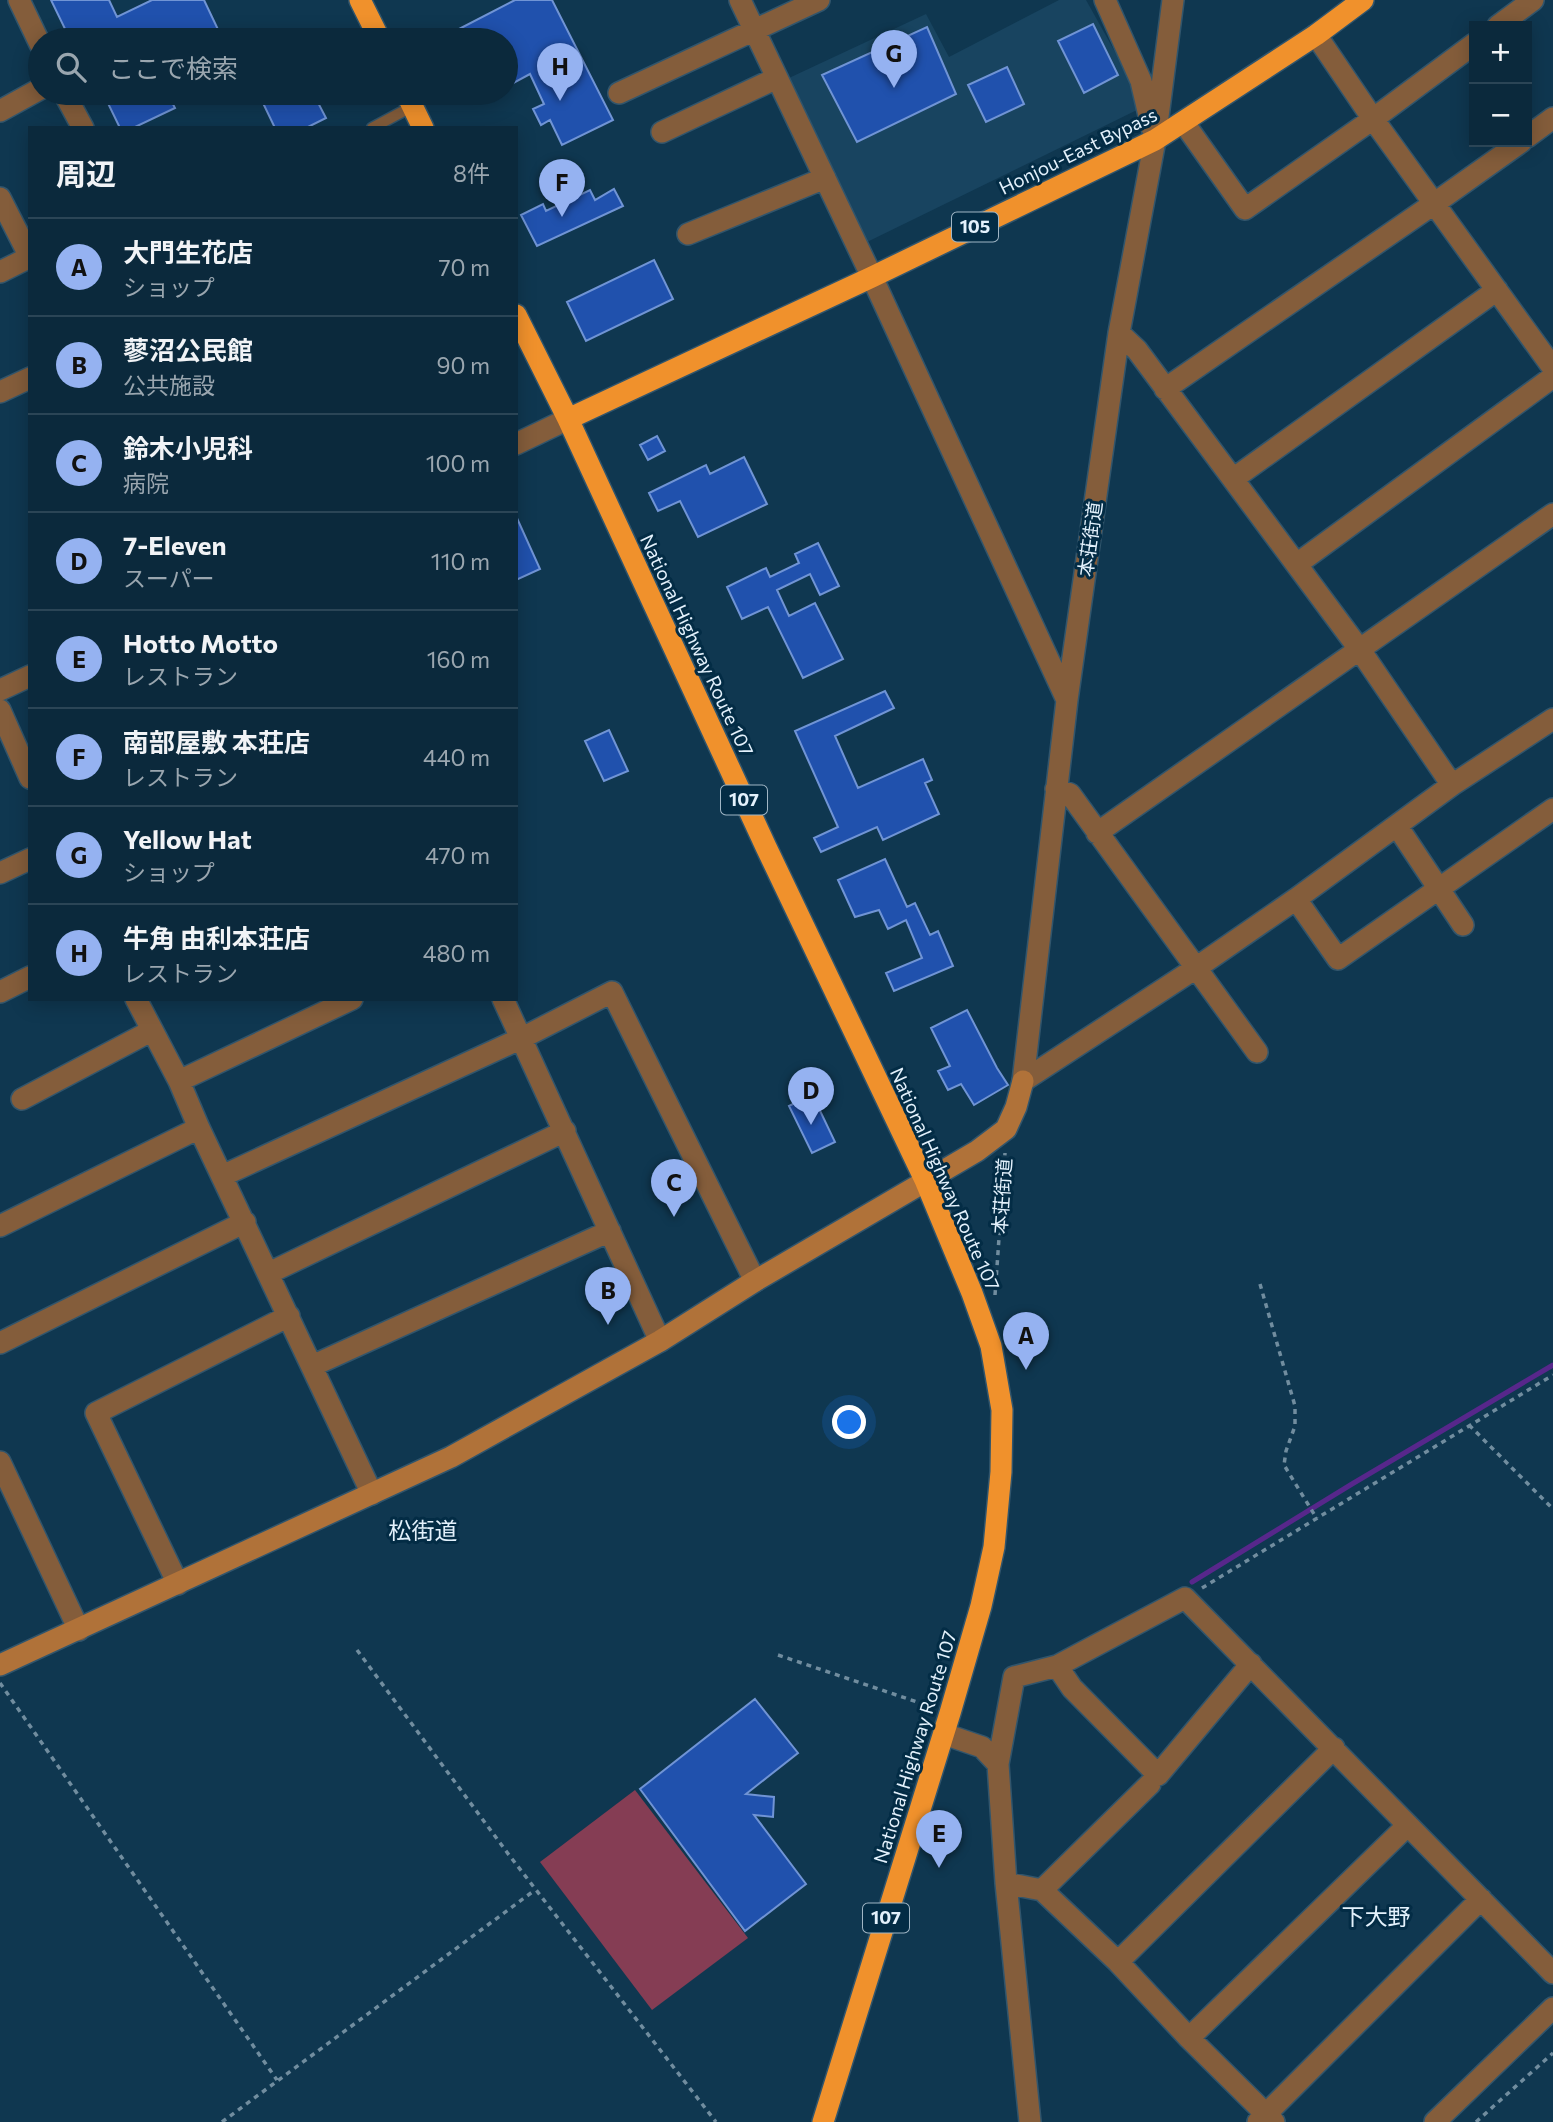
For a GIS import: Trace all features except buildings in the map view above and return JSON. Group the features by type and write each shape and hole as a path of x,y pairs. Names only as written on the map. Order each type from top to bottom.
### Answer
{"highway":[{"path":"360,0 374,28"},
{"name":"Honjou-East Bypass","path":"568,419 872,277 1155,140 1316,35 1363,0"},
{"path":"412,105 422,126"},
{"name":"National Highway Route 107","path":"518,319 568,419 771,860 925,1180 991,1346 1002,1409 1002,1472 994,1547 981,1606 823,2122"}],"street":[{"path":"19,0 32,28"},
{"path":"740,0 872,277 1067,700"},
{"path":"619,93 819,0"},
{"path":"1105,0 1141,81 1155,140"},
{"name":"本荘街道","path":"1023,1081 1067,700 1119,333 1155,140 1173,0"},
{"path":"1505,21 1533,0"},
{"path":"1316,35 1373,119 1553,368"},
{"path":"1184,123 1245,209 1469,48"},
{"path":"662,132 777,78"},
{"path":"0,111 28,96"},
{"path":"71,105 82,126"},
{"path":"1532,133 1553,118"},
{"path":"1165,389 1514,147"},
{"path":"688,234 825,178"},
{"path":"0,198 28,253"},
{"path":"0,272 28,258"},
{"path":"1233,479 1497,290"},
{"path":"1119,333 1137,350 1297,564 1360,650 1452,785"},
{"path":"1297,564 1553,377"},
{"path":"0,392 28,379"},
{"path":"518,443 568,419"},
{"path":"1097,833 1553,514"},
{"path":"0,690 28,677"},
{"path":"0,710 28,773"},
{"path":"0,1665 451,1457 660,1341 755,1281 977,1151 1006,1129 1023,1081 1196,968 1452,785 1553,719"},
{"path":"1056,789 1070,794 1257,1052"},
{"path":"1296,899 1338,959 1553,809"},
{"path":"1397,826 1463,925"},
{"path":"0,873 28,860"},
{"path":"0,992 28,978"},
{"path":"222,1176 522,1038 612,992 755,1281"},
{"path":"137,1001 179,1081 372,1494"},
{"path":"179,1081 348,1001"},
{"path":"504,1001 660,1341"},
{"path":"22,1099 151,1031"},
{"path":"0,1226 199,1128"},
{"path":"268,1273 565,1130"},
{"path":"0,1343 245,1222"},
{"path":"312,1366 610,1231"},
{"path":"178,1584 96,1413 289,1316"},
{"path":"0,1462 79,1630"},
{"path":"1030,2122 1006,1882 998,1763 1014,1677 1057,1666 1185,1598 1553,1973"},
{"path":"1057,1666 1072,1688 1158,1775 1251,1664"},
{"path":"947,1724 982,1747 998,1763"},
{"path":"1118,1962 1334,1748"},
{"path":"1042,1890 1150,1784"},
{"path":"1189,2038 1408,1825"},
{"path":"1006,1882 1042,1890 1118,1962 1266,2119 1481,1899"},
{"path":"1435,2122 1553,2008"}],"lane":[{"path":"375,126 402,105"}],"path":[{"name":"本荘街道","path":"995,1296 1006,1129"},
{"path":"1260,1284 1296,1406 1295,1426 1284,1465 1317,1519"},
{"path":"1185,1598 1553,1375"},
{"path":"1469,1425 1553,1509"},
{"path":"357,1650 536,1890 716,2122"},
{"path":"778,1655 947,1724"},
{"path":"0,1684 277,2080"},
{"path":"222,2122 536,1890"},
{"path":"1476,2122 1553,2053"}],"shaded area":[{"path":"1059,0 1086,0 1138,93 1139,109 867,242 789,78 926,14 949,57"},
{"path":"635,1790 748,1938 652,2010 540,1862"}],"waterway":[{"path":"1192,1582 1553,1365"}],"place":[{"name":"Yellow Hat","path":"894,88"},
{"name":"牛角 由利本荘店","path":"560,101"},
{"name":"南部屋敷 本荘店","path":"562,217"},
{"name":"7-Eleven","path":"811,1125"},
{"name":"鈴木小児科","path":"674,1217"},
{"name":"蓼沼公民館","path":"608,1325"},
{"name":"大門生花店","path":"1026,1370"},
{"name":"Hotto Motto","path":"939,1868"}],"district":[{"name":"松街道","path":"423,1531"},
{"name":"下大野","path":"1376,1917"}]}
